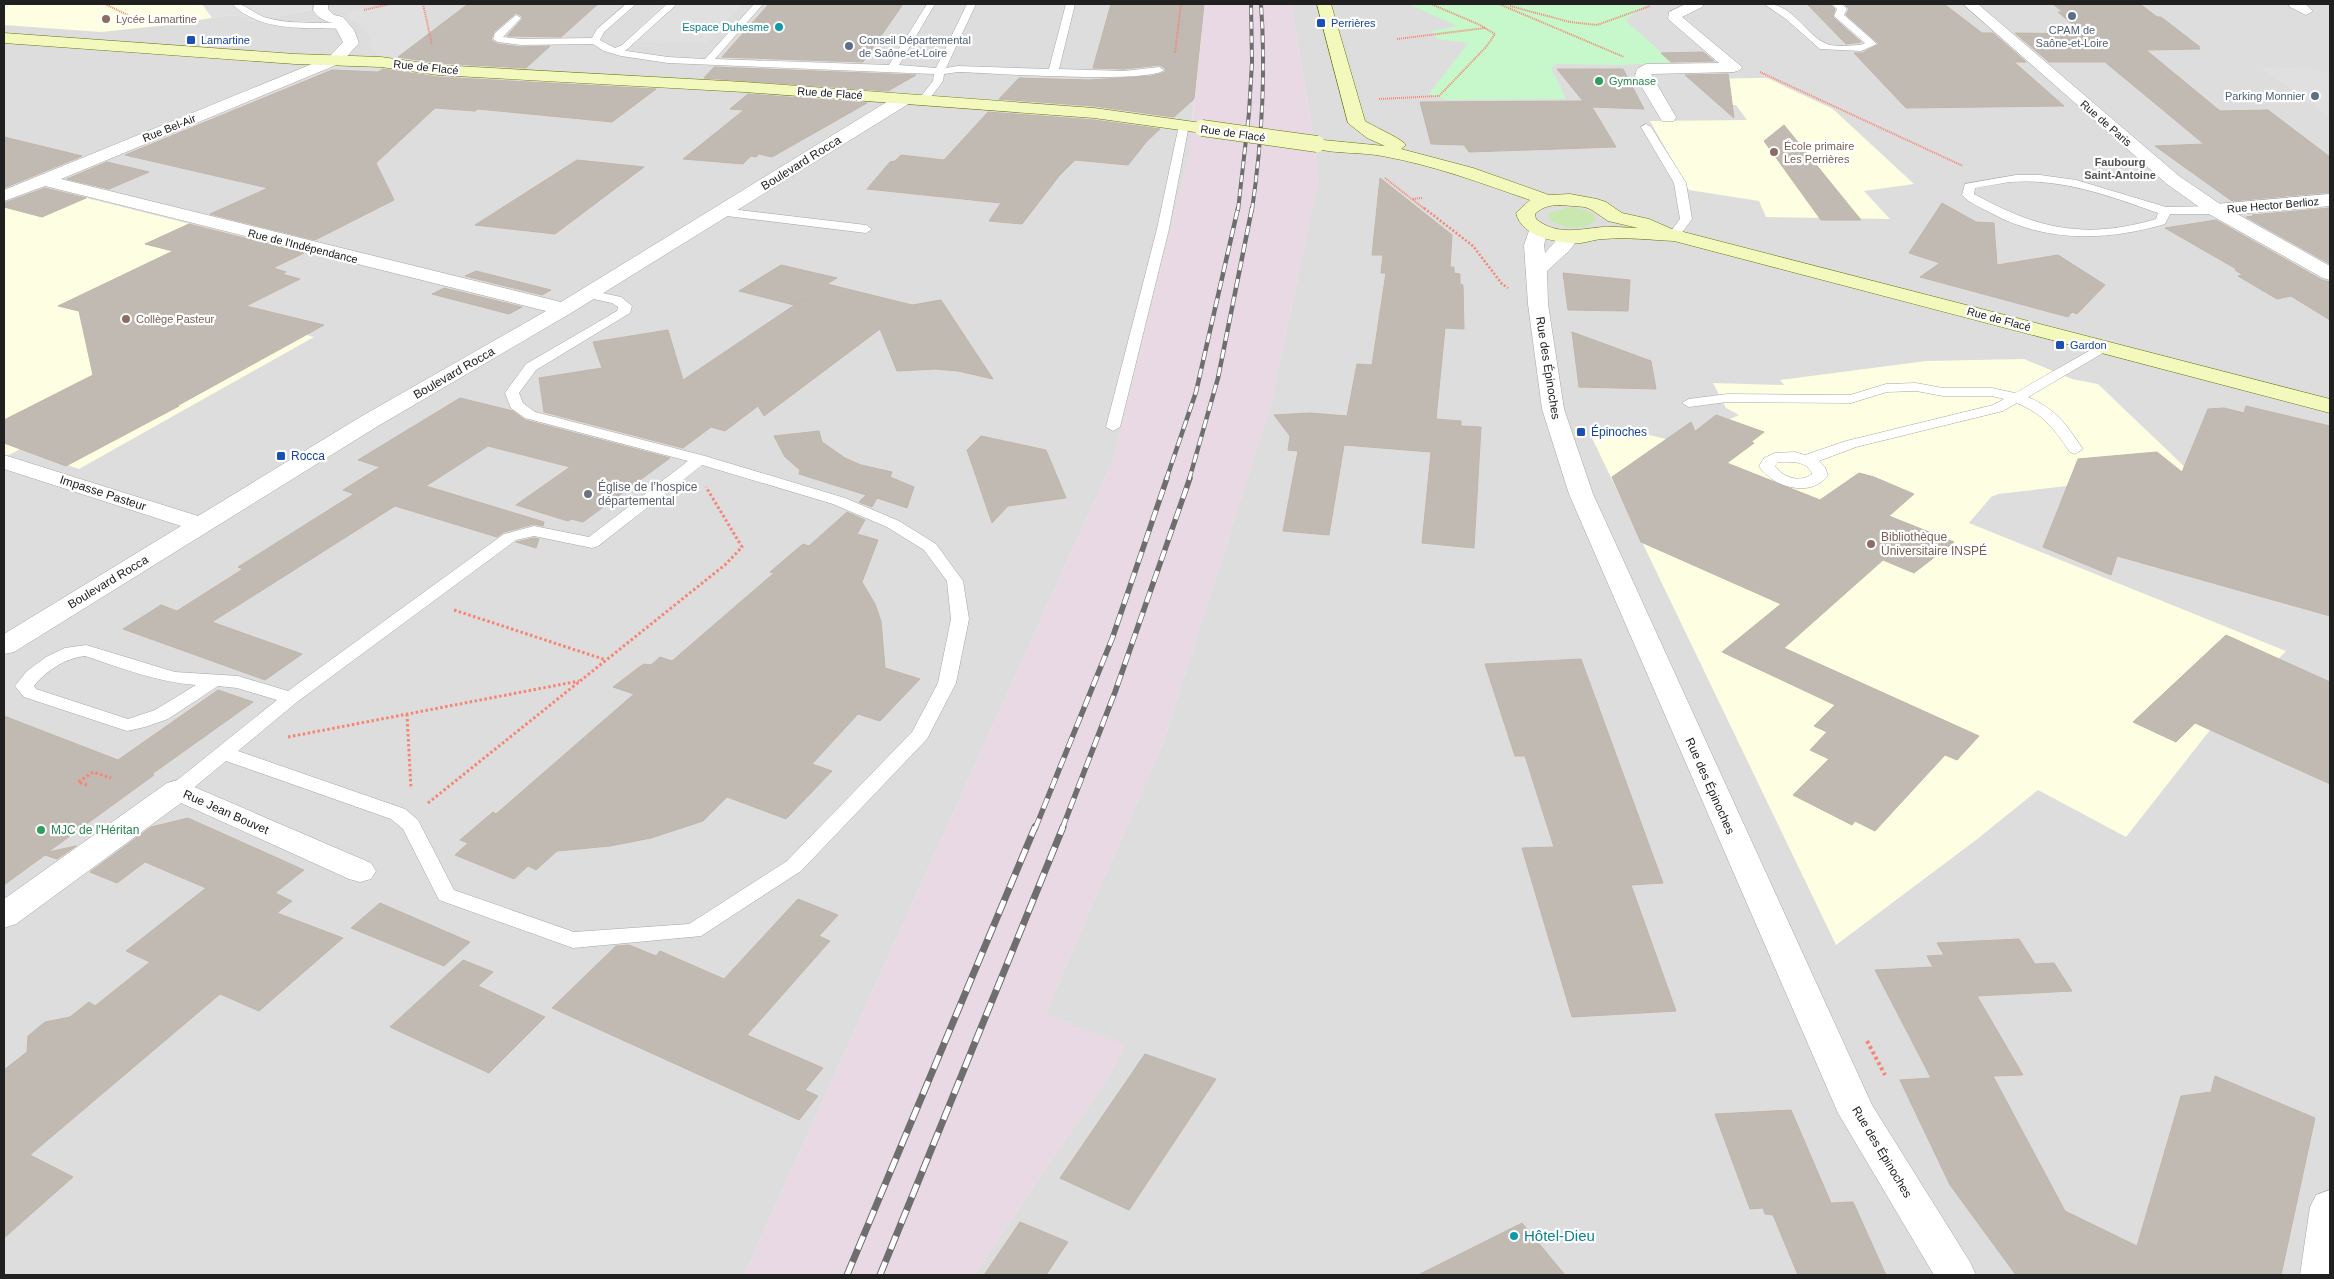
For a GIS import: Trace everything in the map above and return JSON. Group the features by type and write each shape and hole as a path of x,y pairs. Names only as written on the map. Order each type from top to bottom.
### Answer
{"main road":[{"path":"1324,4 1356,123 1350,128 1359,149"},
{"name":"Rue de Flacé","path":"4,31 303,54 335,60"},
{"name":"Rue de Flacé","path":"4,38 294,59 381,62 438,70 920,96 1094,113 1359,149 1421,159 1478,174"},
{"name":"Rue de Flacé","path":"1356,123 1373,134 1396,144 1549,200"},
{"name":"Rue de Flacé","path":"1359,149 1457,179 1497,197 1525,213 1527,221 1538,229 1570,236 1608,225 1671,234 2330,406"},
{"name":"Rue de Flacé","path":"1525,213 1529,207 1549,200 1575,200 1608,211 1608,225"}],"street":[{"path":"321,4 320,10 329,18 341,23"},
{"path":"335,60 351,43 341,23 341,4"},
{"path":"1697,4 1674,15 1675,19 1734,67"},
{"name":"Rue de Paris","path":"1970,4 2172,180 2216,210 2330,274"},
{"name":"Rue Bel-Air","path":"4,196 335,60"},
{"path":"1668,117 1647,84 1643,72 1646,69 1734,67"},
{"name":"Boulevard Rocca","path":"4,646 370,421 564,309 722,212 920,96"},
{"name":"Rue de l'Indépendance","path":"43,180 564,309"},
{"name":"Rue Hector Berlioz","path":"2216,210 2330,200"},
{"name":"Rue des Épinoches","path":"1538,229 1534,246 1538,270 1538,304 1554,414 1581,494 1786,960 1857,1113 1956,1275"},
{"path":"1538,270 1549,258 1562,250 1570,236"},
{"name":"Impasse Pasteur","path":"5,462 202,525"},
{"name":"Rue Jean Bouvet","path":"4,916 178,790 360,871"},
{"path":"2320,1275 2330,1207"}],"lane":[{"path":"237,4 260,19 280,23 341,23"},
{"path":"595,41 600,31 631,4"},
{"path":"616,51 625,47 672,4"},
{"path":"708,61 760,4"},
{"path":"892,68 931,4"},
{"path":"920,96 938,81 938,72 972,4"},
{"path":"1053,72 1071,4"},
{"path":"1769,4 1789,17 1823,47 1861,48 1872,44 1839,16 1842,9 1838,4"},
{"path":"516,18 498,35 498,39 521,42 595,41 616,51 664,60 924,69 938,72 958,69 1124,74 1159,70"},
{"path":"1112,427 1163,229 1184,125"},
{"path":"1646,127 1680,183 1686,219 1671,234"},
{"path":"2165,211 2161,220 2138,229 2092,233 2044,228 2020,222 1968,195 1969,186 2023,178 2046,178 2114,193 2165,211 2216,210"},
{"path":"722,212 866,229"},
{"path":"224,752 409,818 446,895 573,940 693,931 794,866 920,736 947,683 960,618 955,581 930,547 893,524 840,501 553,422 530,415 516,406 512,393 531,367 623,313 626,306 616,300 589,294"},
{"path":"1806,460 1852,444 1998,408 2103,347"},
{"path":"1689,403 1727,398 1851,399 1886,388 1916,388 1943,392 1992,392 2017,398 2042,409 2057,422 2075,449"},
{"path":"178,790 291,698 422,600 510,538 520,533 534,531 592,543 696,462"},
{"path":"215,680 158,717 140,724 127,725 30,693 24,686 33,675 52,661 71,652 86,650 134,667 175,678 215,680 238,682 291,698"}],"path":[{"path":"105,4 143,23"},
{"path":"423,4 438,70"},
{"path":"1159,70 1170,63 1175,54 1181,4"},
{"path":"1373,99 1439,96 1486,47 1495,34 1431,4"},
{"path":"1499,4 1570,22 1597,25 1652,6"},
{"path":"1499,4 1625,58 1671,68"},
{"path":"1397,39 1485,28"},
{"path":"1734,67 1756,70 1995,181"},
{"path":"1382,176 1473,246 1502,284 1538,304"},
{"path":"1413,199 1422,198"},
{"path":"409,818 726,564 742,547 696,462"},
{"path":"422,600 606,660"},
{"path":"280,738 581,681"},
{"path":"407,714 409,818"},
{"path":"87,786 78,782 93,772 112,778"}],"shaded area":[{"path":"4,4 1205,4 1192,119 1202,128 1188,160 1114,458 744,1275 4,1275"},
{"name":"Lycée Lamartine","path":"4,4 316,4 315,9 250,21 247,17 230,15 168,25 101,32 4,25"},
{"path":"202,4 315,4 315,9 250,21 247,17 230,15 212,18"},
{"path":"382,4 423,4 438,70 381,62 369,45 370,36 359,24 347,17 354,11"},
{"path":"662,4 741,4 707,43 627,41"},
{"path":"1205,4 1291,4 1314,140 1318,181 1271,403 1164,740 1045,1014 1125,1045 1110,1074 974,1275 744,1275 1114,458 1188,160"},
{"path":"1291,4 2330,4 2330,1275 974,1275 1110,1074 1124,1045 1045,1014 1164,740 1271,403 1318,181 1314,140"},
{"name":"Parking Monnier","path":"2260,67 2318,69 2330,75 2330,117"},
{"name":"École primaire Les Perrières","path":"1767,78 1833,109 1914,184 1864,191 1890,219 1766,217 1759,201 1689,190 1650,121 1747,120 1736,105 1722,105 1712,79"},
{"name":"Collège Pasteur","path":"46,188 291,249 184,301 314,337 79,469 20,449 4,458 4,205"},
{"path":"2024,359 2072,379 2098,384 2190,472 1998,494 1991,497 1969,523 2286,651 2210,730 2126,837 2038,790 1976,840 1836,945 1591,436 1626,437 1637,432 1678,442 1716,415 1728,420 1739,415 1726,408 1713,383 1784,385 1780,380 1926,361"}],"green space":[{"path":"1408,4 1648,4 1625,20 1672,62 1623,65 1557,64 1551,68 1566,99 1446,100 1429,94 1468,43 1437,39 1432,31 1457,26"},
{"path":"1566,208 1588,211 1596,220 1586,226 1572,227 1559,225 1549,219 1549,213"}],"building":[{"path":"468,4 598,4 561,37 507,36 522,19 522,16 516,13 494,32 491,40 498,44 521,47 550,46 526,68 438,63 398,57"},
{"path":"769,4 903,4 863,62 722,57"},
{"path":"1111,4 1204,4 1194,99 1174,117 1094,106 999,99 1019,78 1089,80 1152,76 1165,72 1165,68 1159,65 1124,69 1093,68"},
{"path":"1807,4 1830,4 1835,9 1833,17 1861,42 1846,44"},
{"path":"1844,4 1944,4 1982,33 1993,33 2026,62 2014,62 2064,106 1906,108 1854,53 1862,53 1879,44 1846,15 1849,9"},
{"path":"2053,4 2140,4 2157,17 2161,17 2200,47 2197,47 2200,49 2146,50 2220,111 2268,110 2330,157 2330,192 2232,201 2155,146 2204,144 2105,62 2049,62 2015,33 2084,34 2058,12 2063,12"},
{"path":"1703,52 1714,61 1671,62 1661,53"},
{"path":"714,67 916,75 888,91 704,78"},
{"path":"383,69 438,77 656,89 612,122 478,109 475,111 435,108 376,163 394,200 315,240 210,214 268,188 125,155 332,70 378,72"},
{"path":"1557,69 1623,69 1644,109 1592,107 1616,147 1469,152 1464,145 1431,144 1420,102 1583,101"},
{"path":"1728,74 1729,80 1734,118 1685,75"},
{"path":"748,94 867,103 772,157 759,154 756,157 751,156 743,164 683,159 744,110 730,109"},
{"path":"988,112 1094,120 1160,129 1147,141 1128,165 1075,160 1059,176 1022,224 989,221 1001,203 867,189 890,162 895,161 901,155 944,160"},
{"path":"1784,125 1861,220 1821,220 1764,141"},
{"path":"4,137 82,156 4,188"},
{"path":"577,160 644,167 555,234 475,225"},
{"path":"107,162 149,172 109,189 67,179"},
{"path":"1380,178 1452,235 1450,267 1454,267 1454,273 1460,274 1460,284 1463,285 1464,329 1445,328 1436,419 1461,421 1461,426 1481,427 1474,548 1422,543 1431,452 1344,445 1329,535 1283,531 1298,451 1288,450 1290,436 1274,415 1310,413 1347,416 1357,364 1372,365 1386,273 1381,273 1383,255 1372,255"},
{"path":"45,188 86,198 42,217 4,207 4,203"},
{"path":"1942,203 1976,222 1994,223 1997,265 2058,255 2105,285 2077,314 2072,312 2068,317 1920,277 1940,263 1909,253"},
{"path":"2330,208 2330,264 2246,217 2254,216 2252,215"},
{"path":"2216,220 2322,280 2330,282 2330,320 2291,296 2277,299 2238,276 2243,275 2235,270 2238,270 2165,228"},
{"path":"189,224 304,253 273,268 286,272 282,274 300,279 246,306 324,325 177,406 179,406 66,466 4,443 4,420 93,375 79,311 58,306 173,251 145,244"},
{"path":"781,265 837,278 827,284 912,305 941,300 993,379 958,371 935,369 897,371 880,329 764,416 758,406 725,431 711,427 683,448 544,412 539,378 602,368 593,342 668,330 683,380 805,298 794,305 739,291"},
{"path":"476,271 551,290 542,295 465,276"},
{"path":"1563,273 1630,280 1628,311 1568,310"},
{"path":"444,288 522,307 509,314 432,294"},
{"path":"1572,332 1651,361 1656,389 1579,387"},
{"path":"460,398 513,411 525,420 670,458 583,522 571,519 568,521 516,505 570,467 488,446 426,486 544,522 543,526 534,524 504,532 497,537 395,506 212,622 302,654 265,680 123,629 161,605 177,611 243,569 238,567 354,494 343,490 380,467 358,460"},
{"path":"2246,406 2330,426 2330,616 2117,556 2111,575 2043,547 2078,459 2157,452 2182,472 2208,409 2224,408 2244,413"},
{"path":"1716,415 1764,432 1751,442 1754,443 1727,463 1820,500 1859,473 1874,477 1914,494 1889,516 1954,542 1914,573 1883,560 1784,648 1979,736 1957,760 1945,755 1875,831 1855,821 1852,825 1793,795 1829,759 1810,750 1827,732 1814,726 1835,705 1722,652 1781,604 1641,542 1612,477 1691,422 1695,431"},
{"path":"819,431 822,442 845,458 861,465 892,472 890,477 914,487 907,508 877,498 872,507 859,502 866,495 799,474 800,470 785,457 774,436"},
{"path":"981,436 1046,450 1066,498 1008,506 992,523 967,450"},
{"path":"847,512 865,520 857,534 878,540 862,582 875,604 881,621 885,668 920,679 880,721 858,714 812,764 832,771 786,819 727,797 703,821 651,838 610,846 557,851 536,870 528,866 514,879 455,855 468,843 460,840 493,812 496,814 634,694 613,687 644,664 651,665 660,657 672,661 774,573 770,572 803,544 809,546"},
{"path":"534,538 539,539 536,548 516,542"},
{"path":"2226,635 2330,682 2330,784 2195,723 2176,742 2133,722"},
{"path":"1581,659 1663,883 1631,885 1676,1011 1572,1017 1522,848 1554,847 1525,756 1515,756 1485,664"},
{"name":"MJC de l'Héritan","path":"218,690 253,702 152,774 154,775 48,852 76,846 57,859 45,855 4,885 4,716 118,760"},
{"path":"188,818 304,870 275,893 292,901 277,913 343,938 259,1011 220,994 30,1155 73,1177 4,1238 4,1070 27,1052 28,1036 45,1022 70,1017 89,1002 95,1006 150,962 126,951 206,888 145,862 117,883 90,872 151,827"},
{"path":"798,899 838,915 819,936 830,941 747,1035 823,1068 805,1090 818,1096 799,1120 552,1008 616,946 629,945 656,956 660,951 724,979"},
{"path":"380,903 470,942 444,966 351,928"},
{"path":"2019,939 2035,964 2054,963 2072,991 1977,996 2023,1075 1993,1076 2065,1211 2137,1246 2181,1096 2211,1092 2215,1076 2315,1118 2281,1275 2016,1275 1950,1185 1900,1080 1931,1078 1875,970 1933,967 1927,956 1944,955 1937,943"},
{"path":"463,960 493,972 478,986 545,1017 489,1073 390,1027"},
{"path":"1145,1054 1216,1079 1129,1210 1060,1178"},
{"path":"1791,1110 1831,1203 1853,1202 1886,1275 1798,1275 1773,1215 1765,1214 1763,1208 1750,1209 1715,1114"},
{"path":"1020,1222 1068,1242 1046,1275 984,1275"},
{"name":"Hôtel-Dieu","path":"1522,1223 1565,1275 1418,1275"}],"railway":[{"path":"1238,210 1249,113 1252,62 1251,4"},
{"path":"1252,210 1262,107 1261,4"},
{"path":"1166,480 1196,392 1238,208"},
{"path":"1189,480 1218,378 1252,208"},
{"path":"1035,829 1112,639 1167,478"},
{"path":"1062,829 1115,692 1190,478"},
{"path":"847,1275 1035,827"},
{"path":"880,1275 1063,827"}],"place":[{"name":"CPAM de Saône-et-Loire","path":"2072,16"},
{"name":"Lycée Lamartine","path":"106,19"},
{"name":"Perrières","path":"1321,23"},
{"name":"Espace Duhesme","path":"779,27"},
{"name":"Lamartine","path":"191,40"},
{"name":"Conseil Départemental de Saône-et-Loire","path":"849,46"},
{"name":"Gymnase","path":"1599,81"},
{"name":"Parking Monnier","path":"2315,96"},
{"name":"École primaire Les Perrières","path":"1774,152"},
{"name":"Collège Pasteur","path":"126,319"},
{"name":"Gardon","path":"2060,345"},
{"name":"Épinoches","path":"1581,432"},
{"name":"Rocca","path":"281,456"},
{"name":"Église de l’hospice départemental","path":"588,494"},
{"name":"Bibliothèque Universitaire INSPÉ","path":"1871,544"},
{"name":"MJC de l'Héritan","path":"41,830"},
{"name":"Hôtel-Dieu","path":"1514,1236"}],"district":[{"name":"Faubourg Saint-Antoine","path":"2120,168"}]}
